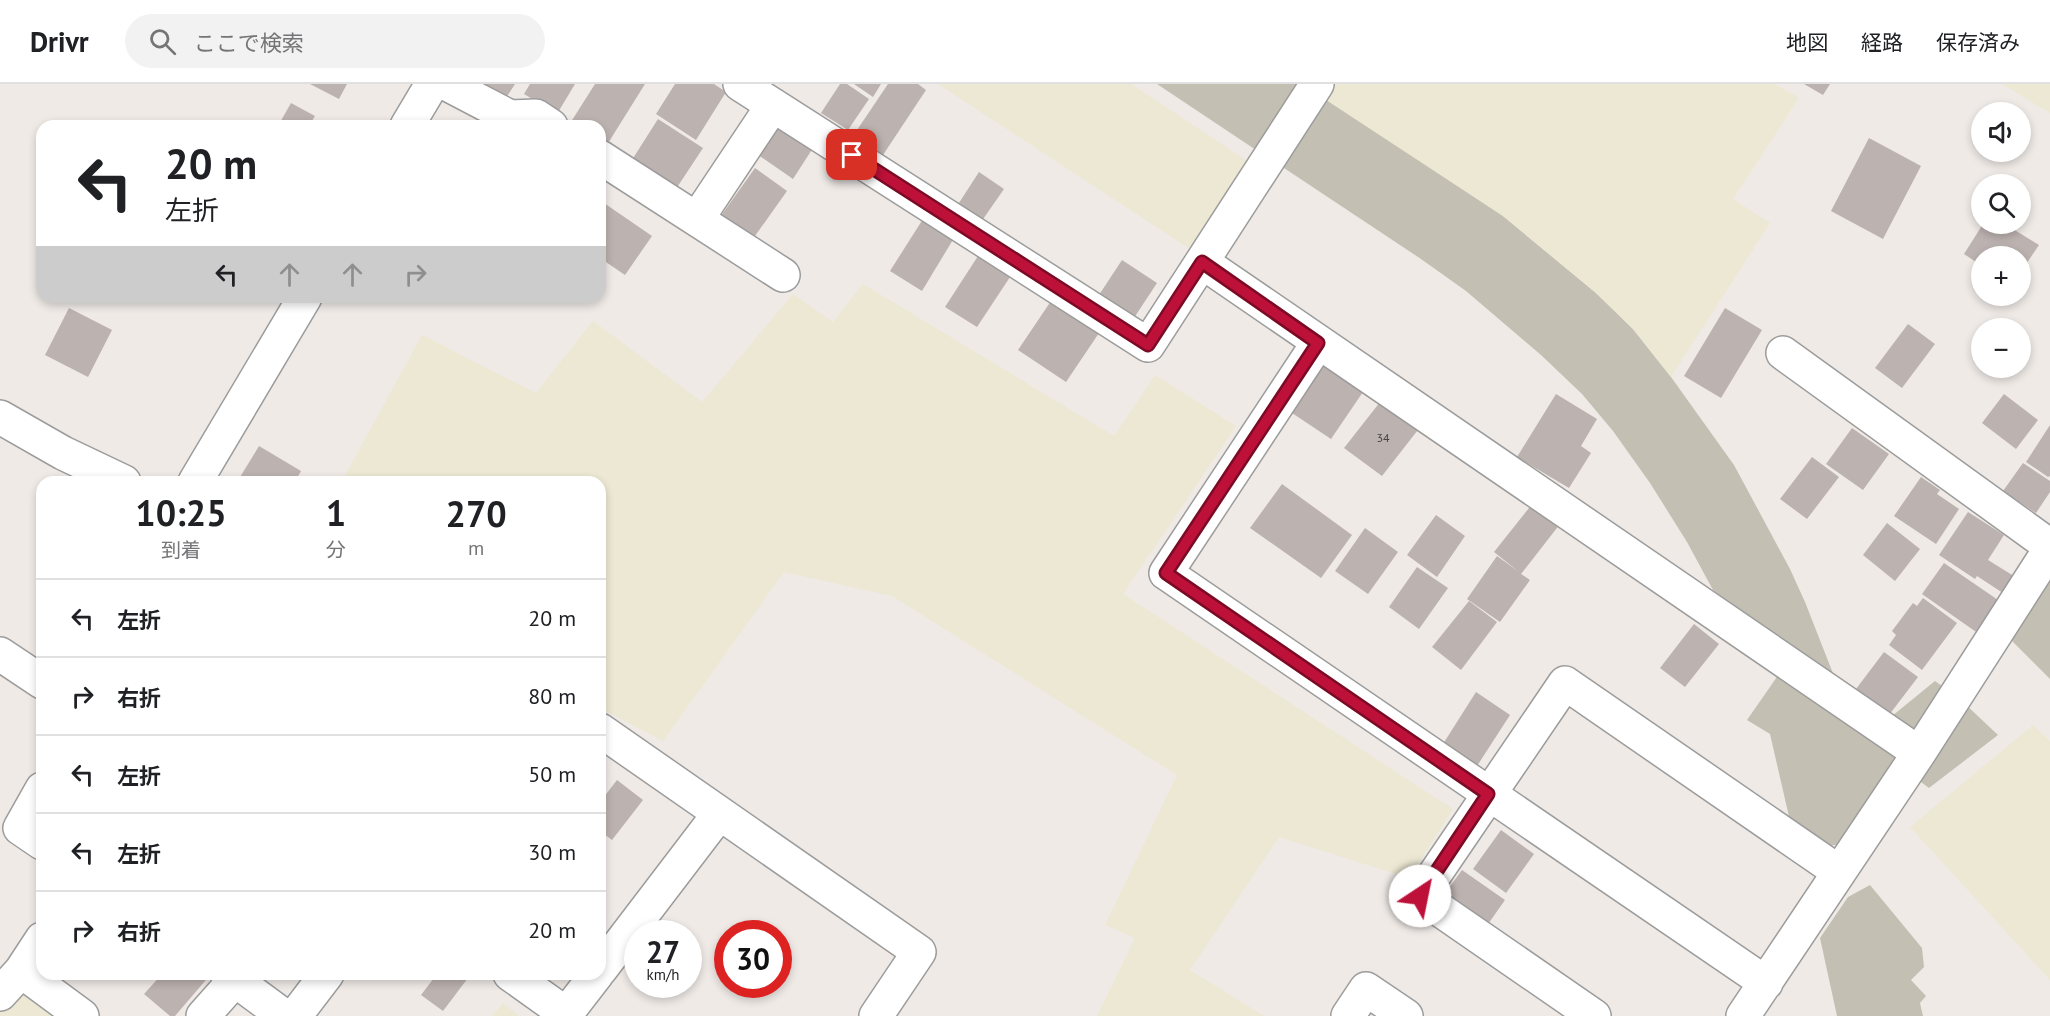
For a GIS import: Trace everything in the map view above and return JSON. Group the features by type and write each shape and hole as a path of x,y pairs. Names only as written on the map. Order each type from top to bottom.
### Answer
{"street":[{"path":"411,120 432,84"},
{"path":"447,84 510,117 536,116 542,120"},
{"path":"740,84 1148,345 1317,84"},
{"path":"697,219 773,105"},
{"path":"606,161 783,275"},
{"path":"1202,262 1919,753"},
{"path":"199,476 301,303"},
{"path":"1318,343 1166,573 1766,983"},
{"path":"1743,1016 1919,753 2050,548 1784,353"},
{"path":"0,417 63,453 111,476"},
{"path":"0,654 36,678"},
{"path":"1594,1016 1420,896 1565,684 1839,872"},
{"path":"606,734 920,952 876,1016"},
{"path":"36,800 20,828 36,839"},
{"path":"606,963 719,814"},
{"path":"36,948 11,983 82,1016"},
{"path":"203,1016 229,980"},
{"path":"235,980 284,1016"},
{"path":"295,1016 322,980"},
{"path":"518,980 566,1014 593,980"},
{"path":"1348,1016 1366,989 1406,1016"}],"shaded area":[{"path":"938,84 1131,84 1249,162 1193,251"},
{"path":"1157,84 1302,84 1259,152"},
{"path":"1333,84 1775,84 1799,98 1733,199 1770,223 1671,377 1633,329 1596,293 1503,216 1323,98"},
{"path":"2002,84 2050,84 2050,113"},
{"path":"1323,97 1503,216 1596,293 1633,329 1671,377 1734,465 1790,569 1836,681 1713,590 1687,542 1650,483 1613,431 1582,394 1541,355 1466,291 1278,164"},
{"path":"863,284 1114,436 1155,375 1236,426 1123,594 1453,809 1409,878 1279,837 1190,970 1264,1016 1097,1016 1135,938 1105,925 1177,775 892,596 784,572 663,741 606,711 606,476 345,476 422,335 536,393 593,321 702,402 793,294 833,322"},
{"path":"2050,574 2050,679 2008,637"},
{"path":"1781,671 1902,760 1844,844 1826,846 1790,821 1770,734 1747,720"},
{"path":"1935,681 1949,691 1913,732 1892,716"},
{"path":"1964,703 1998,735 1929,788 1917,779"},
{"path":"2033,725 2050,741 2050,980 1910,827"},
{"path":"1870,885 1922,948 1924,967 1911,980 1926,996 1920,1003 1923,1016 1837,1016 1820,938 1848,897"},
{"path":"24,984 65,1016 0,1016 0,1011"},
{"path":"503,1003 519,1016 492,1016"}],"building":[{"path":"310,84 347,84 339,99"},
{"path":"465,84 515,84 501,106"},
{"path":"530,84 575,84 557,114 524,94"},
{"path":"595,84 645,84 606,146 606,120 572,120"},
{"path":"675,84 714,84 726,92 696,140 656,114"},
{"path":"840,84 847,84 869,99 848,130 821,113"},
{"path":"854,84 881,84 873,97"},
{"path":"888,84 918,84 926,90 881,158 851,139"},
{"path":"1804,84 1830,84 1823,95"},
{"path":"291,103 315,116 313,120 281,120"},
{"path":"658,119 703,148 674,192 630,163"},
{"path":"773,122 813,148 793,179 754,152"},
{"path":"1869,138 1921,166 1883,239 1831,211"},
{"path":"755,168 787,191 750,243 718,220"},
{"path":"979,172 1004,189 981,222 957,206"},
{"path":"606,204 652,236 625,275 606,262"},
{"path":"923,219 954,238 922,291 890,271"},
{"path":"1977,234 2021,234 2039,245 2031,257 2031,246 1971,246 1971,259 1964,254"},
{"path":"978,256 1010,277 977,327 945,307"},
{"path":"1122,260 1157,283 1130,324 1095,301"},
{"path":"1051,301 1099,333 1066,382 1018,350"},
{"path":"69,308 112,330 88,377 45,355"},
{"path":"1725,308 1762,330 1721,398 1684,376"},
{"path":"1908,324 1935,344 1902,388 1875,368"},
{"path":"1326,362 1365,389 1331,439 1292,413"},
{"path":"1556,394 1597,419 1581,446 1591,453 1569,488 1517,457"},
{"path":"2004,394 2038,420 2016,449 1982,423"},
{"path":"1384,397 1421,426 1382,476 1344,448"},
{"path":"2050,425 2050,476 2048,477 2026,462"},
{"path":"1852,428 1889,454 1863,490 1826,464"},
{"path":"259,446 301,471 298,476 241,476"},
{"path":"1812,457 1839,477 1807,519 1780,499"},
{"path":"2023,463 2050,481 2050,492 2036,513 2003,491"},
{"path":"1921,477 1940,490 1937,494 1959,509 1936,544 1894,516"},
{"path":"1282,484 1352,535 1321,578 1250,528"},
{"path":"1533,503 1560,524 1521,574 1530,580 1500,622 1467,599 1497,556 1519,572 1494,552"},
{"path":"1968,512 2004,535 1988,560 2017,578 2006,595 1977,576 1975,579 1939,555"},
{"path":"1436,515 1465,536 1437,577 1407,555"},
{"path":"1887,523 1920,549 1895,581 1863,555"},
{"path":"1365,528 1398,552 1368,594 1335,571"},
{"path":"1944,563 2001,602 1979,634 1922,594"},
{"path":"1417,567 1448,588 1419,629 1389,607"},
{"path":"1923,598 1957,623 1922,670 1889,645 1896,635 1892,631 1913,603 1917,606"},
{"path":"1469,601 1497,622 1461,670 1432,647"},
{"path":"1694,624 1719,644 1685,687 1660,668"},
{"path":"1884,652 1918,677 1886,719 1853,693"},
{"path":"1476,692 1510,715 1477,766 1443,744"},
{"path":"617,780 643,800 612,840 606,836 606,794"},
{"path":"1501,830 1534,854 1506,893 1473,869"},
{"path":"1462,870 1505,900 1486,927 1443,896"},
{"path":"157,980 206,980 175,1016 170,1016 144,994"},
{"path":"432,980 466,980 443,1011 421,995"}],"route":[{"path":"852,155 1148,345 1202,262 1318,343 1166,573 1488,794 1420,896"}]}
